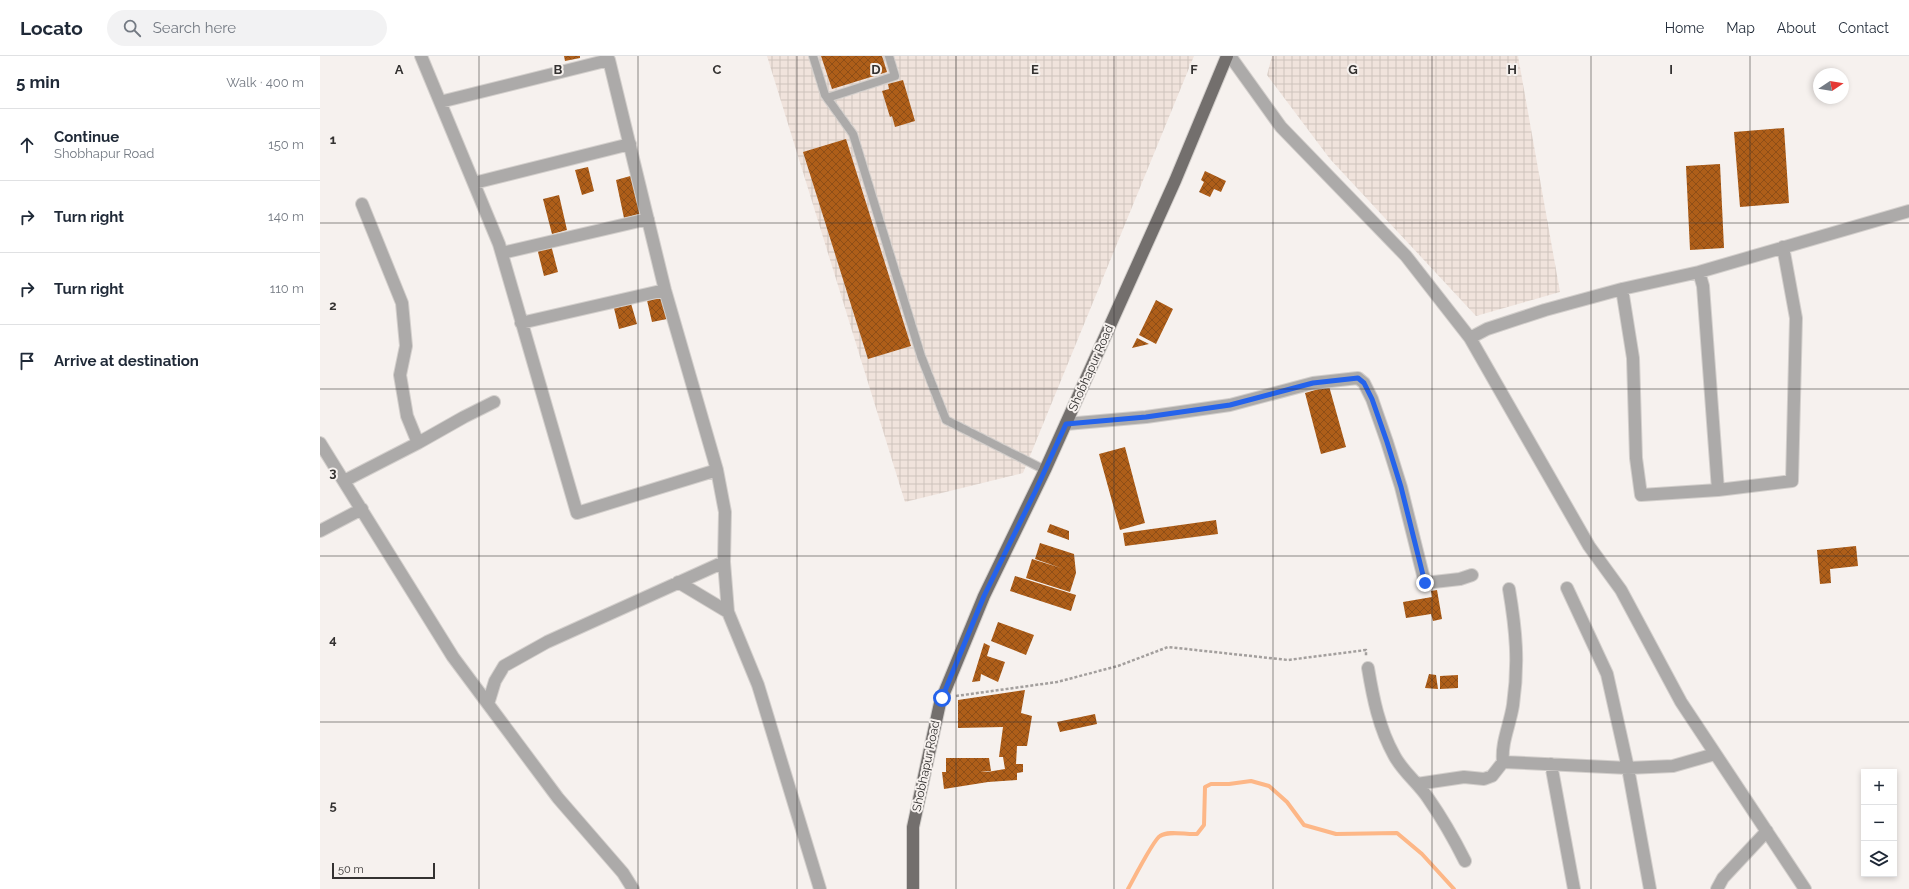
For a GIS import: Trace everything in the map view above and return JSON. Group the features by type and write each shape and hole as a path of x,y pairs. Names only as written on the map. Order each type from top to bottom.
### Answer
{"main road":[{"name":"Shobhapur Road","path":"913,889 913,827 942,698 984,596 1046,470 1229,56"}],"street":[{"path":"421,56 502,253 577,513 717,470"},
{"path":"1229,56 1281,126 1406,256 1470,338 1590,546 1621,590 1681,702 1806,889"},
{"path":"440,102 609,60 665,290 717,470 725,512 724,562 728,612 758,685 820,889"},
{"path":"474,183 630,144"},
{"path":"362,204 402,303 406,346 400,375 407,416 418,443"},
{"path":"1470,338 1487,329 1545,310 1622,289 1699,272 1909,211"},
{"path":"502,253 648,220"},
{"path":"1622,289 1633,358 1636,458 1641,494 1718,490 1792,481 1796,318 1783,247"},
{"path":"1699,272 1703,286 1718,490"},
{"path":"521,323 665,290"},
{"path":"1066,424 1146,417 1230,405 1313,383 1358,378 1364,383 1372,399 1387,442 1401,487 1425,583 1460,579 1472,575"},
{"path":"344,481 494,402"},
{"path":"320,443 453,657 558,798 622,873 633,889"},
{"path":"320,531 362,509"},
{"path":"488,704 495,681 504,666 547,642 724,562"},
{"path":"678,582 728,612"},
{"path":"1567,588 1607,674 1628,768 1650,889"},
{"path":"1417,784 1464,777 1484,779 1492,776 1503,762 1502,749 1513,706 1517,655 1516,629 1509,589"},
{"path":"1368,668 1375,706 1383,732 1394,756 1417,784 1446,826 1465,861"},
{"path":"1503,762 1628,768 1673,766 1715,754"},
{"path":"1551,764 1574,889"},
{"path":"1716,889 1723,878 1767,830"}],"lane":[{"path":"813,56 827,98 853,134 921,356 946,420 1046,470"},
{"path":"827,98 895,76 889,56"}],"path":[{"path":"942,698 1057,682 1118,666 1168,647 1288,660 1366,650 1368,668"}],"shaded area":[{"path":"767,56 1194,56 1023,473 905,502"},
{"path":"1272,56 1518,56 1560,292 1476,316 1330,159 1267,75"}],"building":[{"path":"564,56 580,56 580,58 565,61"},
{"path":"821,56 882,56 887,72 832,89"},
{"path":"903,80 915,121 895,127 892,116 890,117 882,91 889,89 888,84"},
{"path":"1784,128 1789,203 1740,207 1734,132"},
{"path":"846,139 911,346 868,359 803,152"},
{"path":"1720,164 1724,248 1690,250 1686,166"},
{"path":"588,167 594,191 582,195 575,170"},
{"path":"1205,171 1226,181 1221,192 1214,189 1210,197 1199,192 1204,182 1201,180"},
{"path":"634,175 643,213 624,218 616,180"},
{"path":"559,195 567,230 552,234 543,199"},
{"path":"551,245 558,272 544,276 537,248"},
{"path":"660,292 667,319 652,322 646,296"},
{"path":"630,300 637,324 619,329 613,304"},
{"path":"1156,300 1173,309 1156,344 1139,335"},
{"path":"1137,338 1149,344 1132,348"},
{"path":"1329,386 1346,447 1321,454 1305,393"},
{"path":"1125,447 1145,523 1120,530 1099,454"},
{"path":"1216,520 1218,534 1125,546 1123,533"},
{"path":"1050,524 1069,531 1069,540 1047,532"},
{"path":"1040,543 1074,554 1076,573 1070,592 1026,578 1032,559 1061,568 1035,559"},
{"path":"1856,546 1858,566 1830,569 1831,583 1820,584 1817,550"},
{"path":"1015,576 1076,595 1071,611 1010,591"},
{"path":"1437,590 1442,619 1433,621 1431,614 1406,618 1403,602 1432,597 1431,591"},
{"path":"998,622 1034,635 1026,655 991,641"},
{"path":"984,643 990,646 987,656 1005,662 998,682 981,674 980,681 972,682"},
{"path":"1429,674 1436,675 1438,689 1425,688"},
{"path":"1458,675 1458,688 1440,689 1440,676"},
{"path":"1025,690 1021,713 1032,716 1027,746 1017,746 1016,764 1023,764 1023,772 1017,773 1017,780 988,782 944,789 942,772 946,772 946,758 989,758 991,771 980,772 987,772 1005,769 1003,757 999,757 1003,727 958,728 958,700"},
{"path":"1095,714 1097,724 1060,732 1057,722"}],"waterway":[{"path":"1128,889 1160,836 1168,833 1197,834 1204,825 1205,787 1211,784 1229,784 1251,781 1269,786 1287,802 1304,825 1336,834 1397,833 1422,854 1454,889"}],"route":[{"path":"942,698 984,596 1035,492 1066,424 1146,417 1230,405 1313,383 1358,378 1364,383 1372,399 1387,442 1401,487 1416,554 1425,583"}]}
